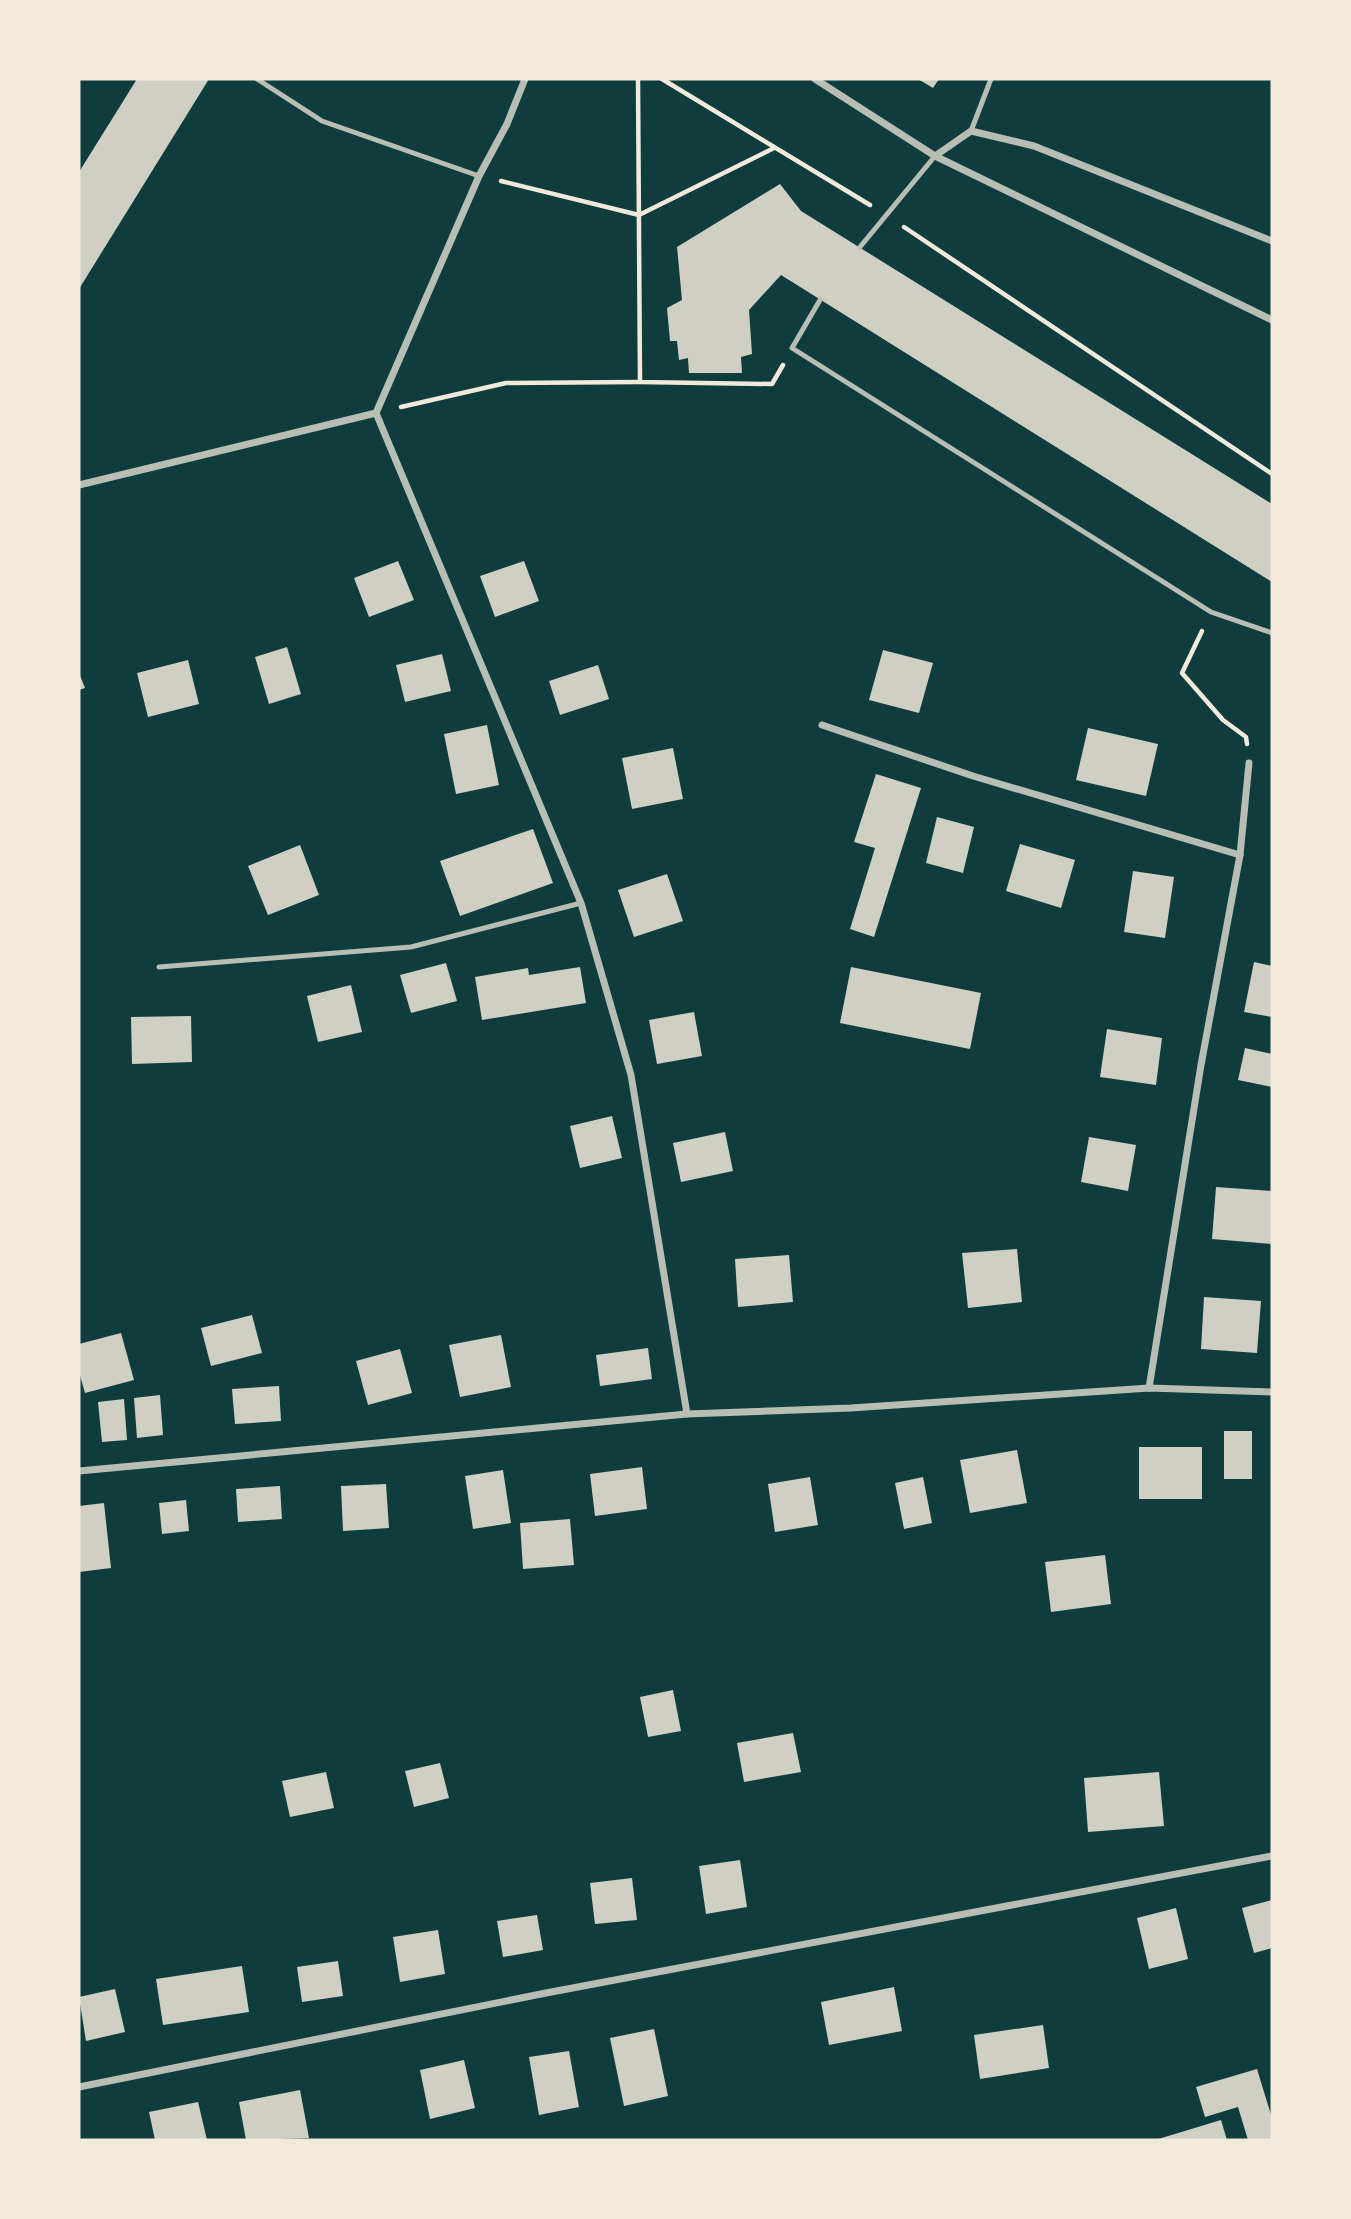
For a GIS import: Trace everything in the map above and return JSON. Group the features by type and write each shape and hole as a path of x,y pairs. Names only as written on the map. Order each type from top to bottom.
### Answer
{"street":[{"path":"525,79 507,124 479,176 376,413 581,903 631,1075 687,1413"},
{"path":"815,79 935,156 1272,320"},
{"path":"935,156 971,131 1034,146 1272,241"},
{"path":"79,485 376,413"},
{"path":"822,725 973,776 1240,855"},
{"path":"1149,1388 1199,1079 1240,855 1249,763"},
{"path":"79,1471 687,1413 851,1408 1149,1388 1272,1392"},
{"path":"79,2088 546,1993 1272,1856"}],"lane":[{"path":"257,79 322,121 479,176"},
{"path":"971,131 991,79"},
{"path":"860,247 935,156"},
{"path":"820,300 792,348 1211,612 1272,633"},
{"path":"159,967 411,947 581,903"}],"path":[{"path":"638,79 640,382"},
{"path":"662,79 886,215 1272,474"},
{"path":"479,176 639,215 774,147"},
{"path":"376,413 506,383 772,384 792,348"},
{"path":"1211,612 1182,673 1223,720 1246,737 1249,763"}],"building":[{"path":"137,79 209,79 79,289 79,172"},
{"path":"918,79 939,79 933,88"},
{"path":"780,184 801,211 1272,504 1272,582 781,275 749,310 752,354 741,357 742,373 689,373 688,358 679,360 677,341 670,341 667,308 682,300 677,247"},
{"path":"398,561 414,600 369,617 354,578"},
{"path":"524,561 539,601 495,617 480,576"},
{"path":"287,647 301,694 269,704 255,657"},
{"path":"883,650 933,663 919,713 869,700"},
{"path":"442,654 451,691 405,702 396,665"},
{"path":"188,660 199,704 148,717 137,673"},
{"path":"598,665 609,699 560,715 549,681"},
{"path":"79,673 85,688 79,690"},
{"path":"487,725 499,785 456,794 444,734"},
{"path":"1088,728 1158,744 1146,796 1076,780"},
{"path":"673,748 683,799 632,809 622,758"},
{"path":"876,774 921,788 874,937 850,929 875,848 854,842"},
{"path":"937,817 974,827 963,873 926,863"},
{"path":"533,829 553,883 460,916 440,861"},
{"path":"1020,844 1075,860 1061,908 1006,891"},
{"path":"300,845 319,895 268,915 248,866"},
{"path":"1133,871 1174,877 1165,938 1124,932"},
{"path":"667,874 683,921 634,937 618,890"},
{"path":"1254,962 1272,966 1272,1017 1244,1012"},
{"path":"446,963 457,1001 411,1013 400,975"},
{"path":"580,967 586,1003 482,1020 475,977 528,968 529,975"},
{"path":"851,967 981,993 970,1049 840,1023"},
{"path":"351,985 362,1032 318,1042 307,996"},
{"path":"694,1012 702,1056 657,1064 649,1020"},
{"path":"191,1016 192,1062 132,1064 131,1017"},
{"path":"1107,1029 1162,1038 1156,1085 1100,1077"},
{"path":"1245,1048 1272,1054 1272,1087 1238,1080"},
{"path":"612,1116 622,1158 580,1168 570,1126"},
{"path":"725,1132 733,1171 681,1182 673,1143"},
{"path":"1089,1137 1136,1145 1128,1191 1081,1182"},
{"path":"1216,1187 1272,1191 1272,1244 1212,1239"},
{"path":"1017,1249 1022,1302 968,1308 962,1253"},
{"path":"789,1255 793,1302 738,1307 735,1259"},
{"path":"1204,1297 1261,1301 1257,1353 1201,1349"},
{"path":"252,1315 262,1353 211,1366 201,1328"},
{"path":"121,1333 134,1380 85,1393 79,1372 79,1344"},
{"path":"501,1335 511,1387 460,1397 449,1345"},
{"path":"648,1348 652,1379 600,1386 596,1355"},
{"path":"400,1349 412,1393 368,1405 356,1361"},
{"path":"279,1386 281,1421 235,1424 232,1389"},
{"path":"160,1395 163,1435 137,1438 134,1398"},
{"path":"124,1399 127,1440 102,1442 98,1402"},
{"path":"1224,1431 1252,1431 1252,1479 1224,1479"},
{"path":"1139,1447 1202,1447 1202,1499 1139,1499"},
{"path":"1017,1450 1027,1503 970,1513 960,1460"},
{"path":"642,1467 647,1509 595,1516 590,1474"},
{"path":"503,1470 511,1523 473,1529 465,1476"},
{"path":"810,1477 818,1525 775,1532 768,1484"},
{"path":"923,1477 932,1523 904,1529 895,1483"},
{"path":"386,1484 389,1528 343,1531 341,1486"},
{"path":"280,1486 282,1519 238,1522 236,1489"},
{"path":"186,1500 189,1531 162,1534 159,1503"},
{"path":"104,1503 111,1568 79,1572 79,1506"},
{"path":"570,1519 574,1565 523,1569 520,1523"},
{"path":"1105,1555 1111,1604 1051,1612 1045,1562"},
{"path":"673,1690 681,1731 648,1737 640,1697"},
{"path":"793,1733 801,1772 744,1782 737,1743"},
{"path":"440,1763 449,1798 414,1807 405,1771"},
{"path":"326,1772 334,1808 290,1817 282,1781"},
{"path":"1159,1772 1164,1826 1088,1832 1084,1778"},
{"path":"740,1860 747,1907 706,1914 699,1866"},
{"path":"632,1878 637,1920 595,1924 590,1883"},
{"path":"1272,1900 1272,1948 1254,1953 1242,1908"},
{"path":"1176,1908 1188,1959 1149,1969 1137,1918"},
{"path":"537,1915 543,1950 503,1957 497,1921"},
{"path":"438,1930 445,1974 400,1982 393,1937"},
{"path":"338,1961 343,1996 302,2002 297,1967"},
{"path":"242,1966 249,2012 163,2025 156,1979"},
{"path":"894,1987 902,2031 829,2045 821,2002"},
{"path":"115,1989 125,2032 86,2041 79,1997"},
{"path":"1043,2025 1049,2068 980,2079 974,2035"},
{"path":"654,2029 668,2096 624,2106 610,2038"},
{"path":"569,2051 579,2107 539,2115 529,2057"},
{"path":"464,2060 475,2108 430,2119 420,2070"},
{"path":"1257,2069 1272,2118 1272,2140 1248,2140 1238,2107 1205,2117 1196,2087"},
{"path":"300,2090 309,2138 246,2140 239,2102"},
{"path":"198,2102 207,2140 155,2140 149,2112"},
{"path":"1221,2120 1227,2140 1155,2140"}]}
